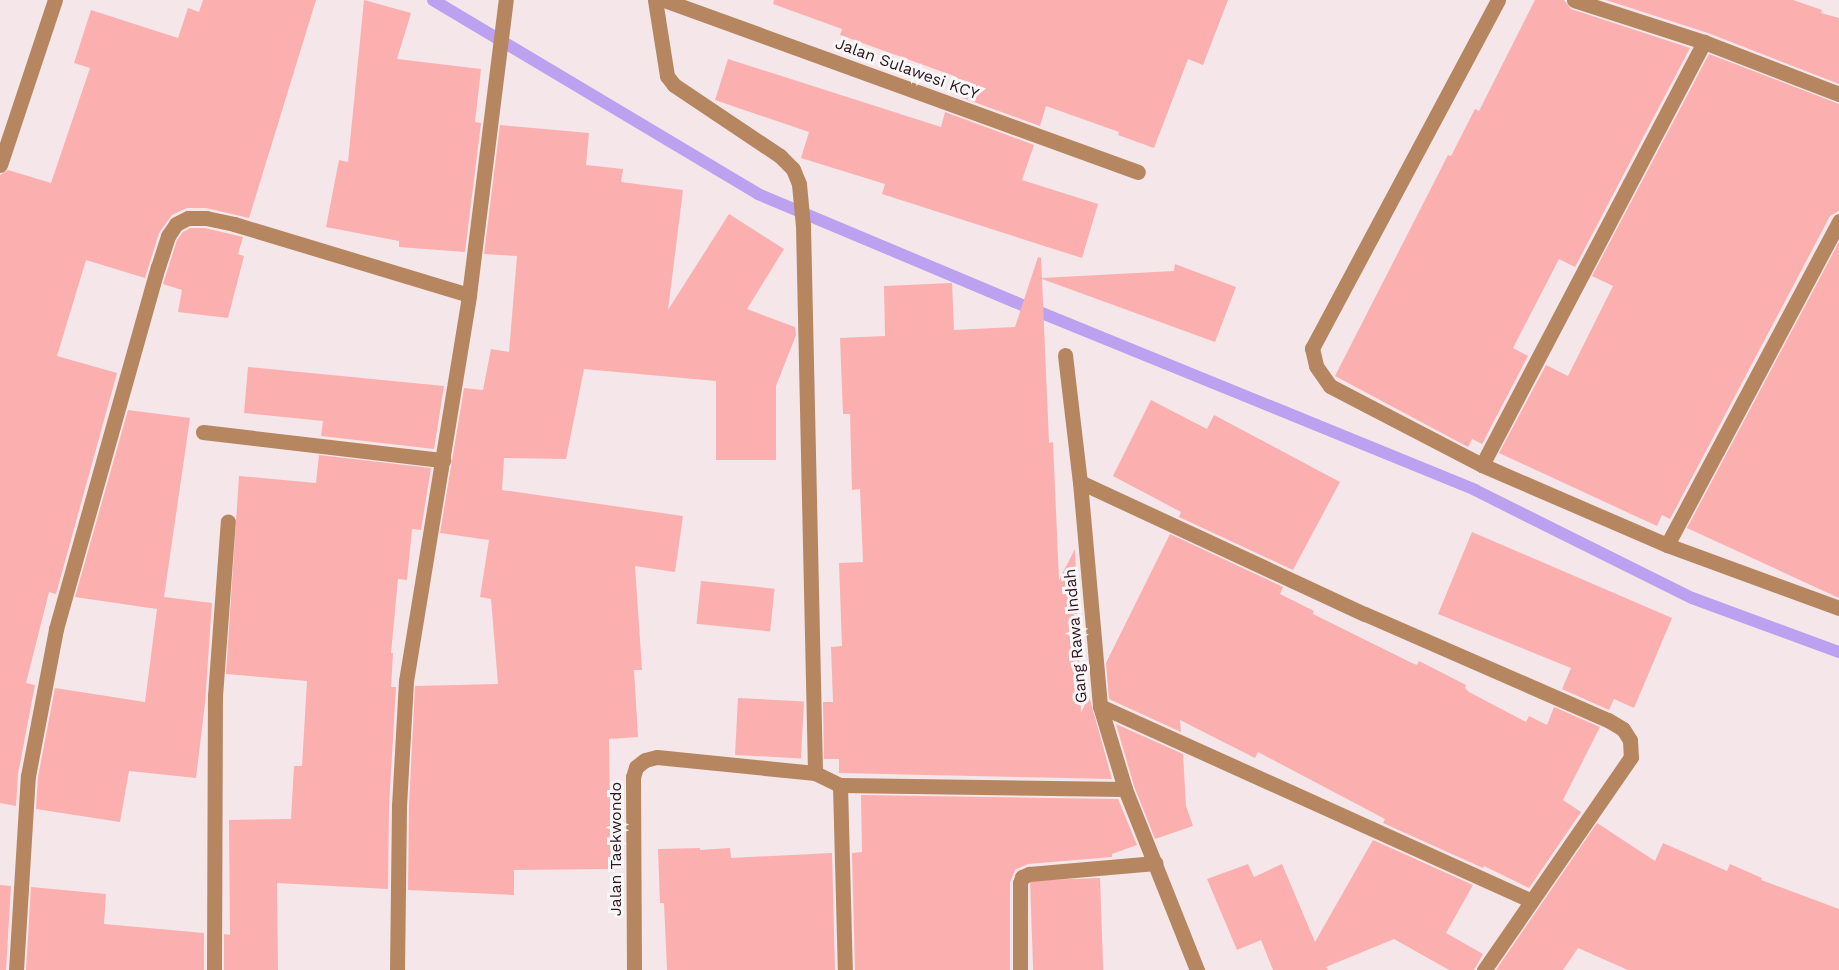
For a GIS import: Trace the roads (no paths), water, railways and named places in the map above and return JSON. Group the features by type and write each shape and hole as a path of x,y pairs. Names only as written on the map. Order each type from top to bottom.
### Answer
{"street":[{"path":"0,165 55,0"},
{"path":"397,970 399,807 406,681 469,295 506,0"},
{"path":"655,0 667,76 674,85 780,156 793,169 799,183 803,226 815,773 840,785 1125,789"},
{"name":"Jalan Sulawesi KCY","path":"664,0 1138,172"},
{"path":"1498,0 1312,348 1316,366 1330,386 1482,465 1666,545 1839,608"},
{"path":"1574,0 1704,42 1839,94"},
{"path":"1482,465 1704,42"},
{"path":"16,970 28,776 56,629 158,267 168,236 176,224 188,218 206,218 469,295"},
{"path":"1666,545 1839,221"},
{"name":"Gang Rawa Indah","path":"1065,355 1080,482 1100,706 1125,789 1197,970"},
{"path":"203,432 443,460"},
{"path":"1080,482 1365,614 1608,720 1623,729 1630,740 1631,757 1530,900 1484,970"},
{"path":"214,970 215,696 228,521"},
{"path":"1100,706 1530,900"},
{"name":"Jalan Taekwondo","path":"634,970 633,777 636,767 645,760 657,757 815,773"},
{"path":"840,785 845,970"},
{"path":"1020,970 1020,883 1022,877 1029,874 1156,863"}],"waterway":[{"path":"433,0 758,194 1475,490 1692,598 1839,652"}]}
